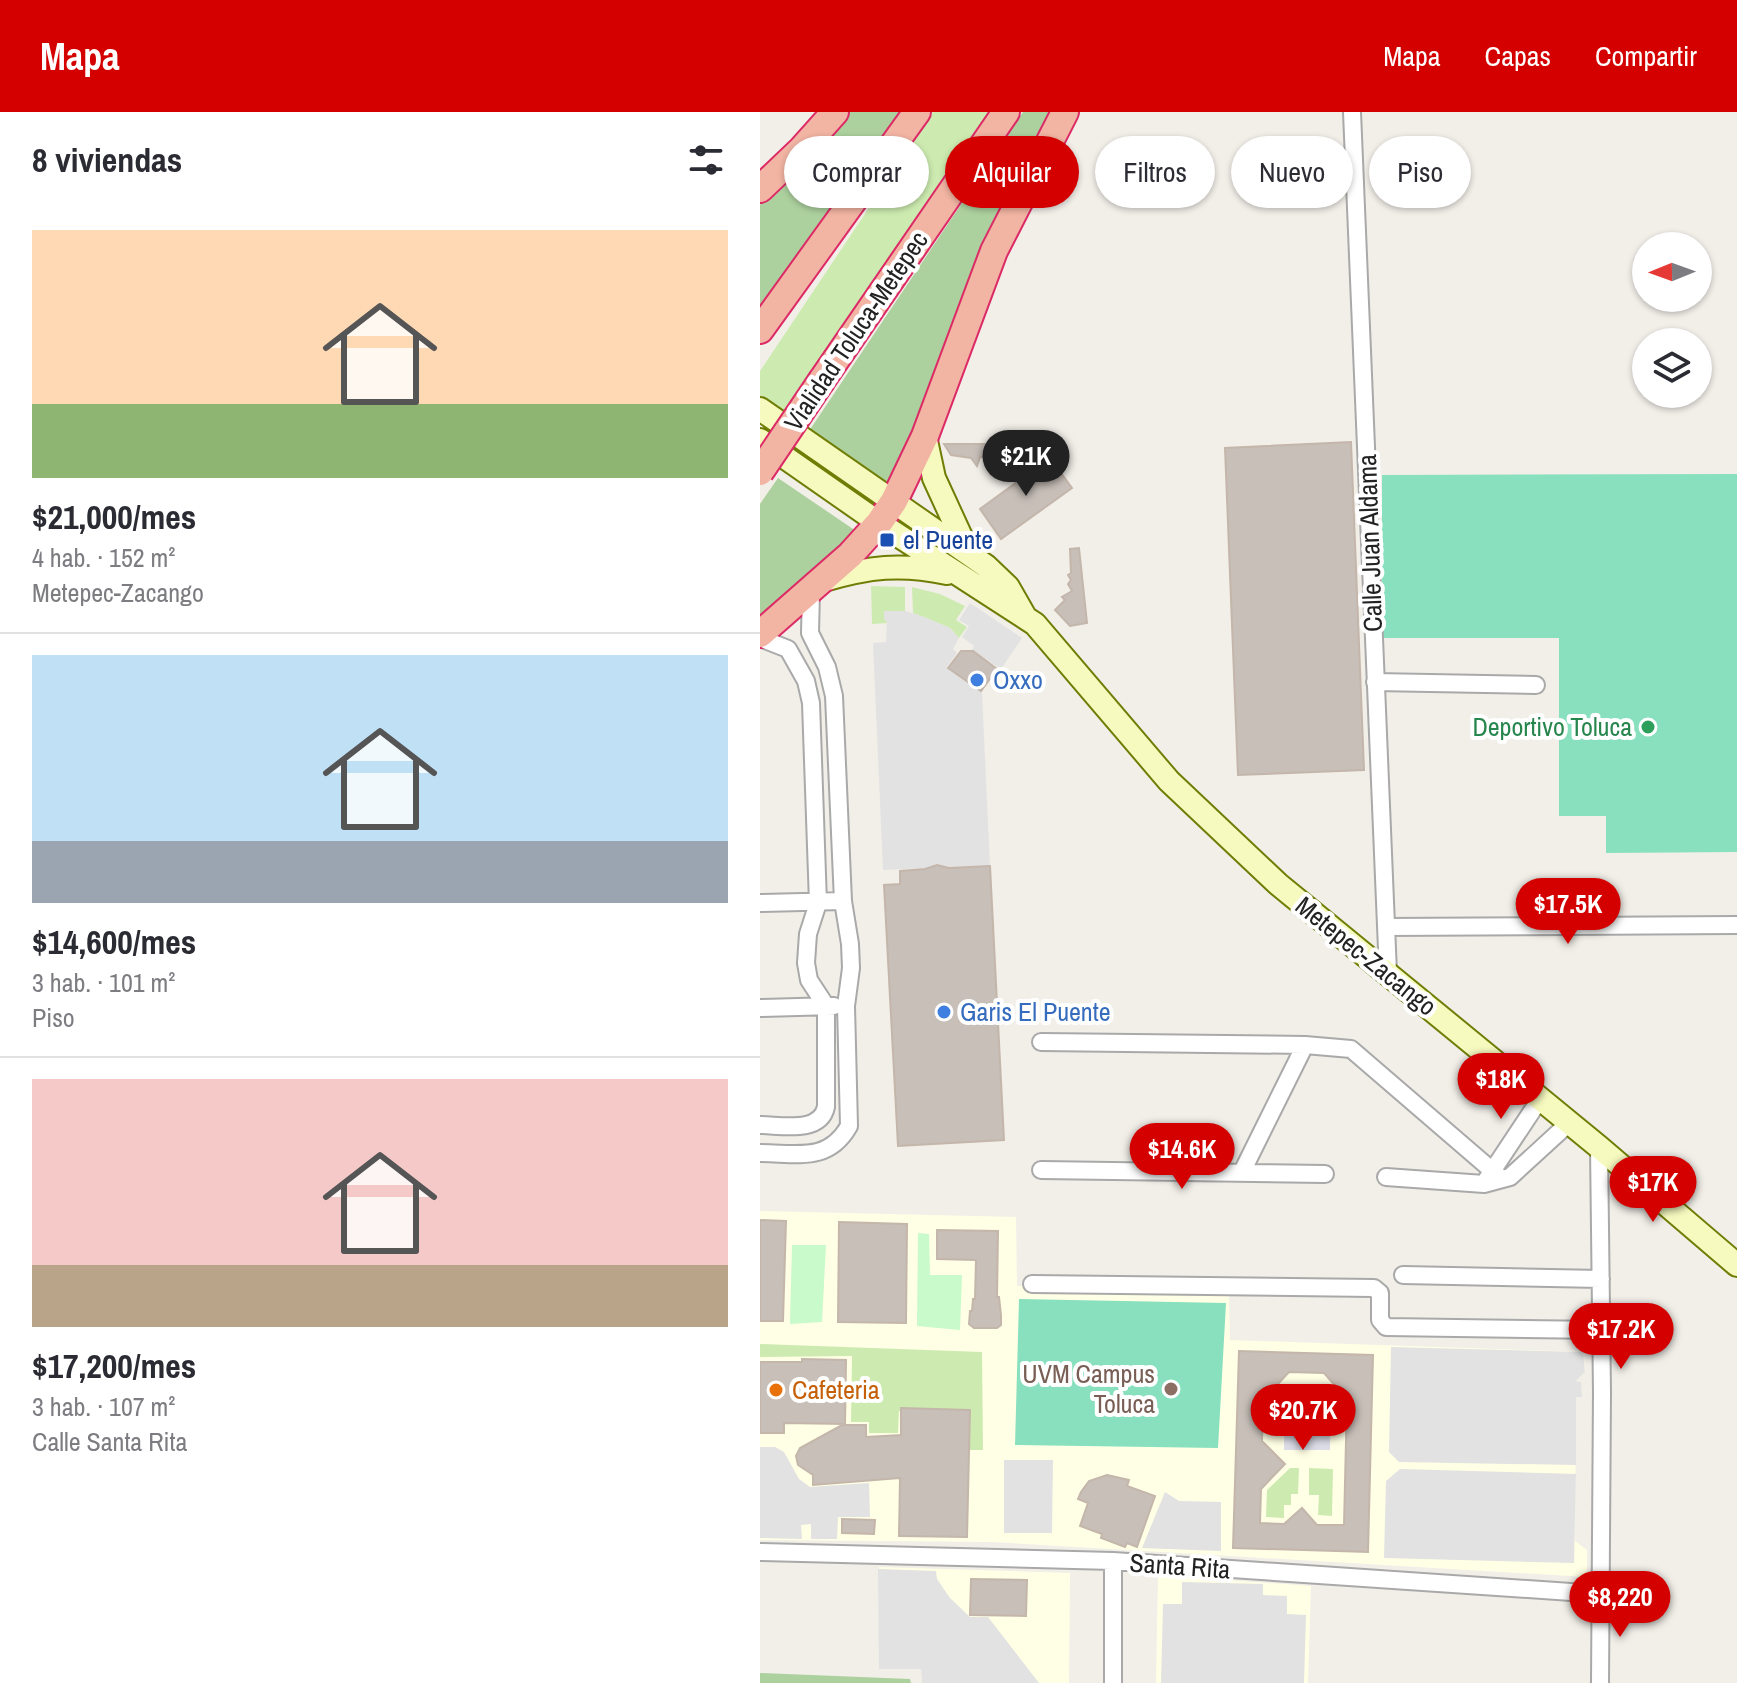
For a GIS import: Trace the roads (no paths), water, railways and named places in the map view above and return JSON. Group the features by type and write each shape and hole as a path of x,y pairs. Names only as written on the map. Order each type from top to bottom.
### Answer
{"highway":[{"path":"760,189 835,112"},
{"path":"760,330 917,112"},
{"name":"Vialidad Toluca-Metepec","path":"760,472 1006,112"},
{"path":"760,636 817,586 879,523 894,501 925,436 994,251 1065,112"}],"main road":[{"name":"Metepec-Zacango","path":"760,409 969,553 1008,587 1024,616"},
{"path":"925,436 934,478 969,553"},
{"name":"Metepec-Zacango","path":"760,440 879,523 1024,616 1077,671 1169,781 1278,884 1599,1147 1737,1265"},
{"path":"817,586 878,567 927,569 960,576"}],"street":[{"name":"Calle Juan Aldama","path":"1352,112 1388,973"},
{"path":"760,1153 815,1154 829,1150 841,1141 849,1126 846,1006 851,968 850,944 843,901 834,696 827,667 810,633 817,586"},
{"path":"788,649 810,633"},
{"path":"760,636 788,649 806,681 811,703 818,903 808,934 806,963 809,980 826,1006 825,1113 816,1123 808,1126 760,1125"},
{"path":"806,681 827,667"},
{"path":"1375,682 1536,685"},
{"path":"760,903 843,901"},
{"path":"1386,927 1737,925"},
{"path":"760,1008 846,1006"},
{"path":"1041,1042 1343,1047 1357,1053 1493,1178"},
{"path":"1242,1172 1305,1045"},
{"path":"1493,1178 1511,1142 1540,1099"},
{"path":"1386,1177 1510,1177 1569,1123"},
{"path":"1511,1142 1532,1156"},
{"path":"1599,1147 1600,1683"},
{"path":"1041,1170 1325,1174"},
{"path":"1403,1275 1601,1279"},
{"path":"1032,1284 1374,1288 1380,1293 1380,1320 1386,1327 1601,1330"},
{"name":"Santa Rita","path":"760,1552 1113,1561 1600,1594"},
{"path":"1113,1561 1113,1683"}],"place":[{"name":"el Puente","path":"887,540"},
{"name":"Oxxo","path":"977,680"},
{"name":"Deportivo Toluca","path":"1648,727"},
{"name":"Garis El Puente","path":"944,1012"},
{"name":"UVM Campus Toluca","path":"1171,1389"},
{"name":"Cafeteria","path":"776,1390"}]}
